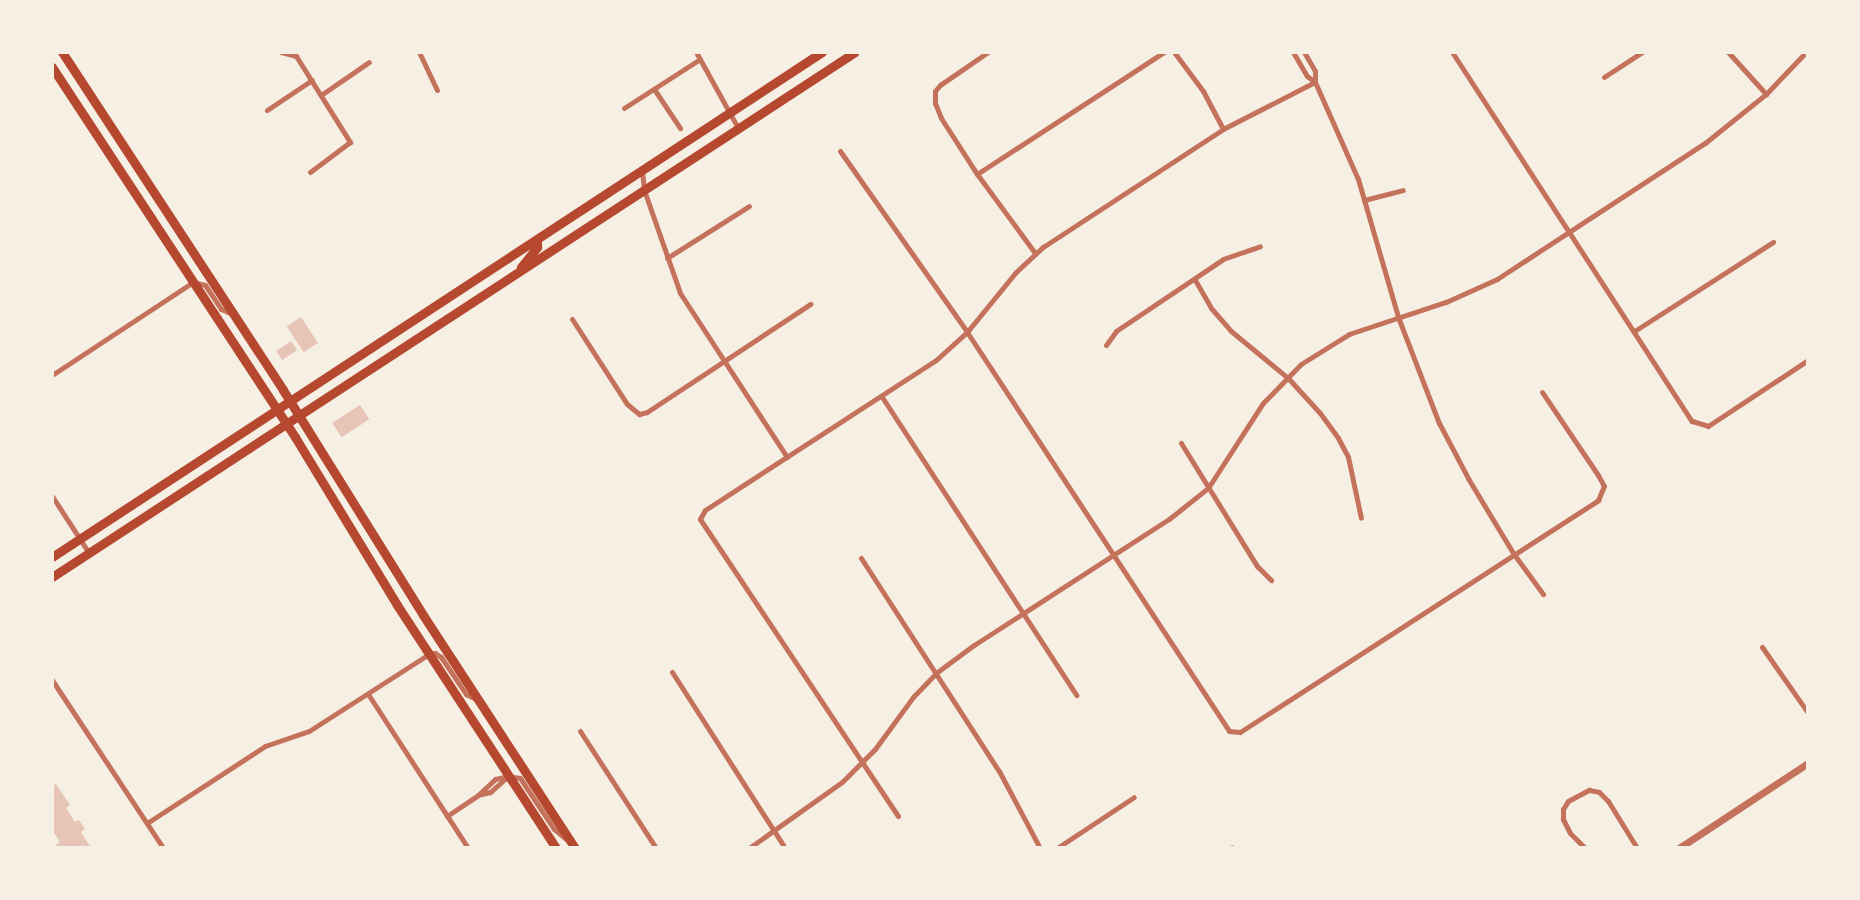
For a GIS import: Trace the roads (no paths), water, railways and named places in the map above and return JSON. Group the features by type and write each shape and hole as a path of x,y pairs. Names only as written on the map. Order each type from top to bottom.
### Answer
{"main road":[{"path":"62,52 291,402 574,846"},
{"path":"52,557 822,52"},
{"path":"52,577 855,52"},
{"path":"52,67 278,411 429,654 556,848"},
{"path":"519,272 534,252 537,240"}],"street":[{"path":"281,52 298,54 350,142 310,172"},
{"path":"419,52 437,90"},
{"path":"988,52 935,91 935,103 941,118 977,174 1035,253"},
{"path":"977,174 1164,52"},
{"path":"1174,52 1203,91 1223,129"},
{"path":"1293,52 1307,76 1315,82"},
{"path":"1304,52 1315,71 1315,82 1334,121 1364,200 1398,317 1439,423 1469,481 1543,594"},
{"path":"1452,52 1636,330 1692,421 1700,426 1708,426 1808,360"},
{"path":"1604,77 1642,52"},
{"path":"1728,52 1766,94"},
{"path":"749,848 819,800 863,762 912,697 936,673 1114,555 1208,488 1263,403 1324,347 1398,317 1479,289 1705,143 1766,94 1806,52"},
{"path":"624,108 698,56 738,128"},
{"path":"321,94 369,62"},
{"path":"267,110 312,80"},
{"path":"898,816 700,519 714,503 936,360 967,331 1035,253 1223,129 1315,82"},
{"path":"654,89 680,128"},
{"path":"840,151 880,213 967,331 1228,731 1240,732 1513,552 1590,505 1604,493 1604,486 1542,392"},
{"path":"642,171 644,190 680,293 787,457"},
{"path":"1364,200 1403,190"},
{"path":"667,258 749,206"},
{"path":"1636,330 1773,242"},
{"path":"1106,345 1115,331 1223,259 1260,246"},
{"path":"1195,280 1211,308 1231,331 1288,378 1320,413 1348,457 1361,518"},
{"path":"52,375 193,282 205,285 221,309 234,315"},
{"path":"572,319 627,404 639,414 647,412 810,304"},
{"path":"882,397 1076,695"},
{"path":"1181,443 1257,566 1271,580"},
{"path":"52,496 89,553"},
{"path":"861,558 999,771 1040,848"},
{"path":"1762,647 1808,713"},
{"path":"146,823 265,746 309,731 429,654 438,654 467,694 479,700"},
{"path":"672,672 785,848"},
{"path":"52,680 163,848"},
{"path":"368,694 468,848"},
{"path":"580,731 656,848"},
{"path":"1679,848 1808,763"},
{"path":"447,816 478,795 490,792 508,776 515,775 522,780 554,829 574,846"},
{"path":"1585,848 1570,834 1563,819 1563,809 1568,801 1589,790 1599,792 1608,801 1637,848"},
{"path":"1057,848 1133,797"}]}
